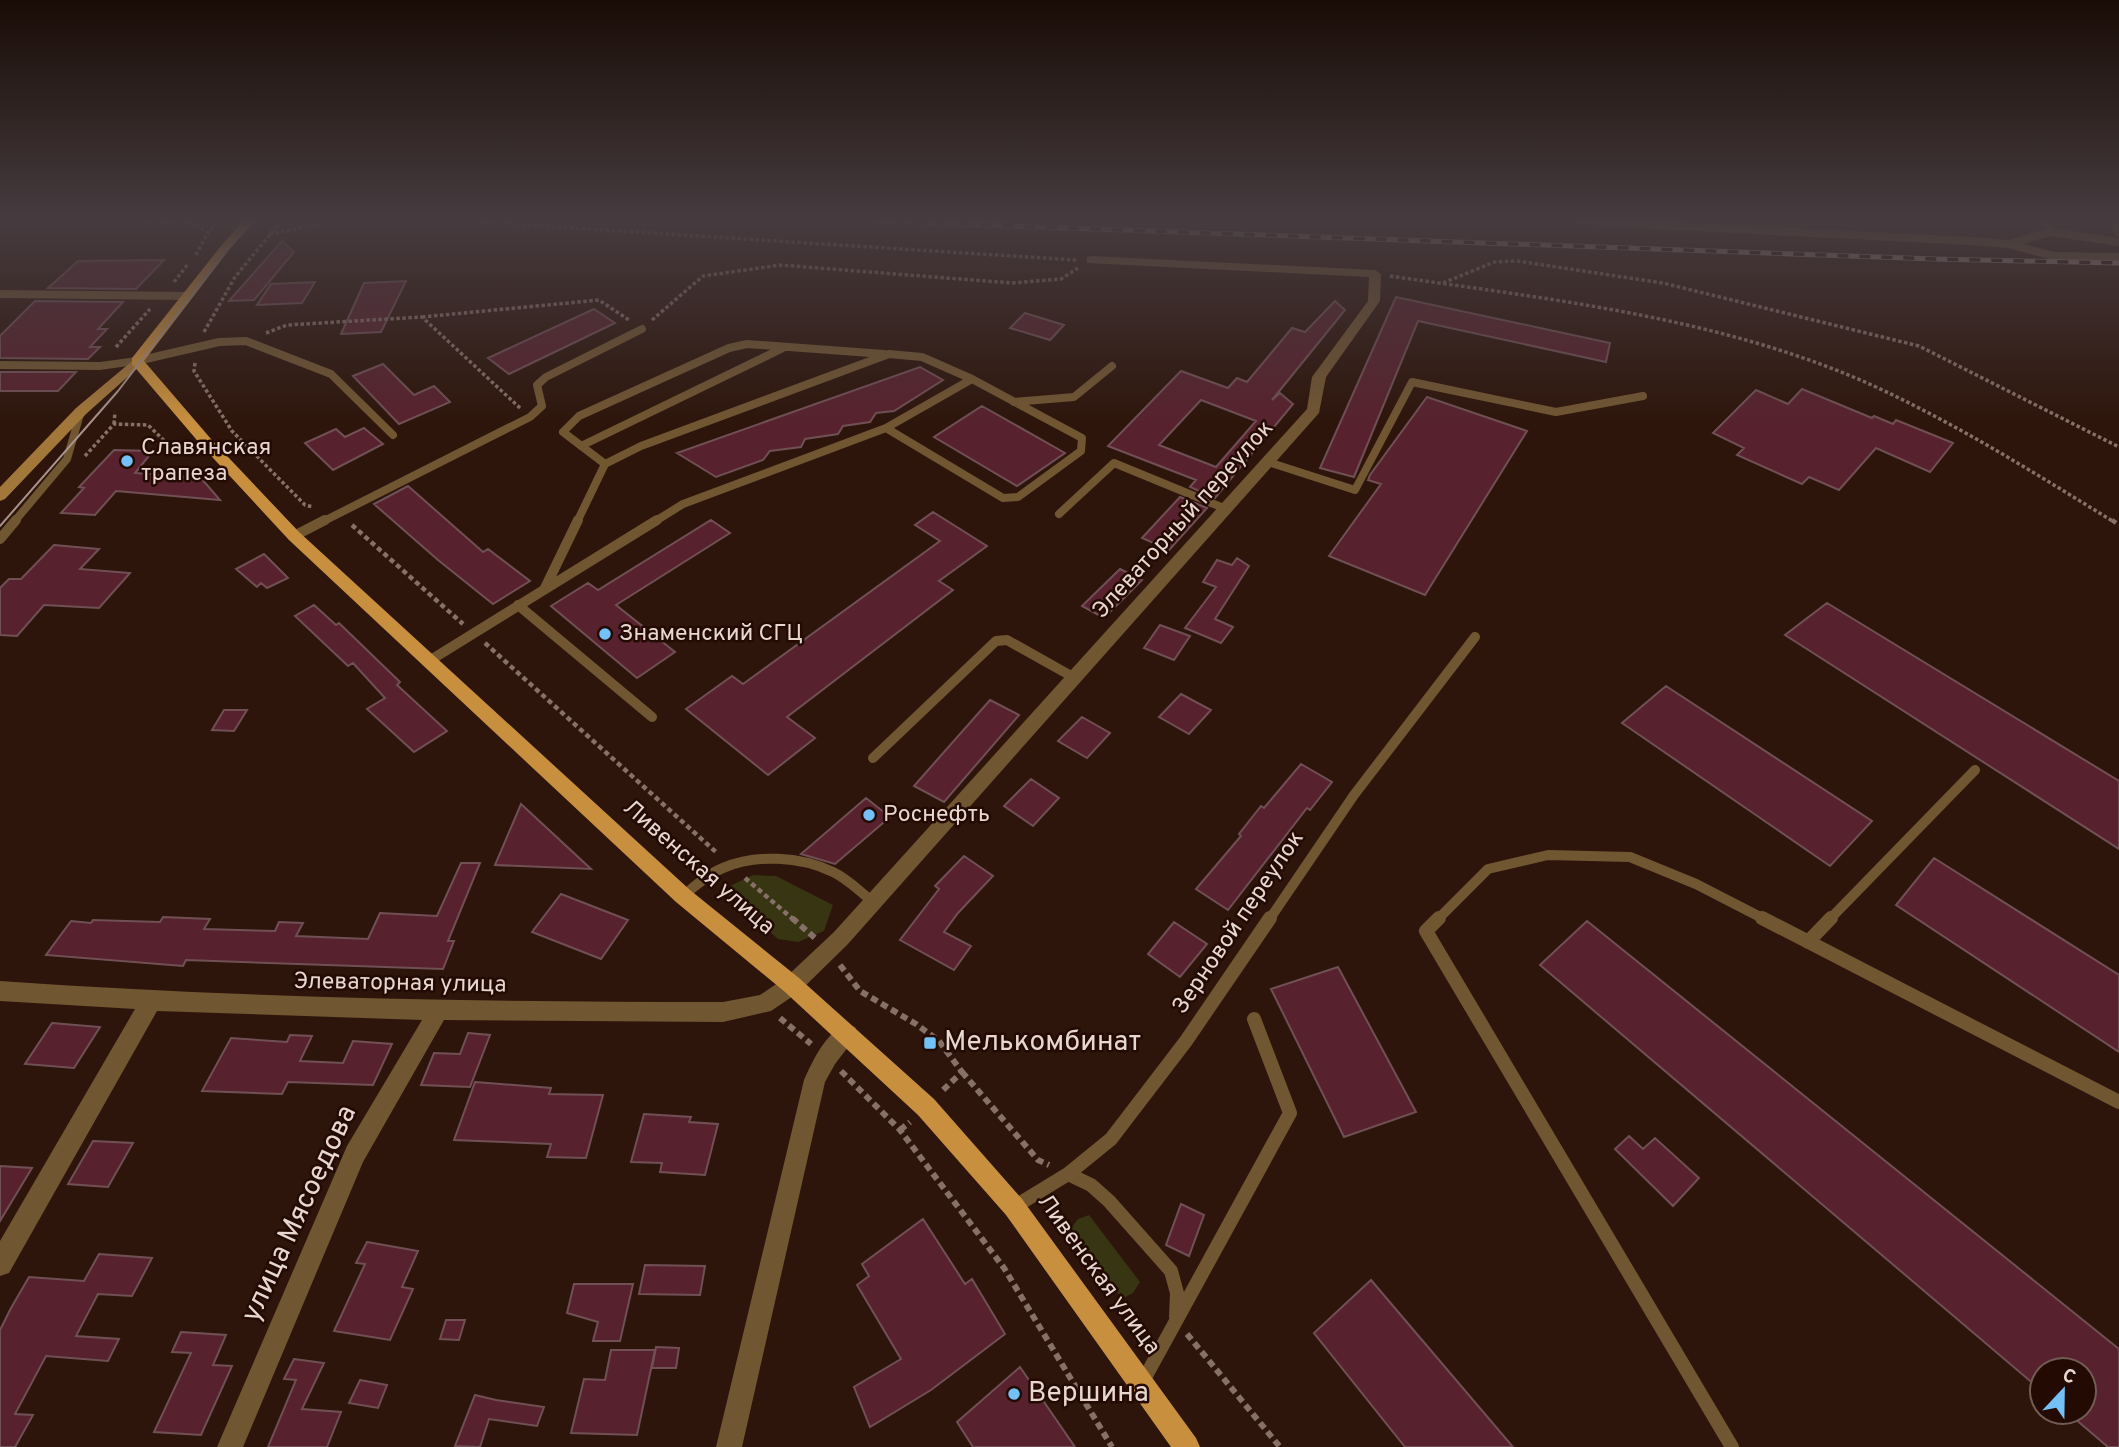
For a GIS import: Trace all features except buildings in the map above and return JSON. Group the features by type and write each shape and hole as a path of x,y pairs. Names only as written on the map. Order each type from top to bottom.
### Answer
{"main road":[{"path":"137,361 193,289"},
{"name":"Ливенская улица","path":"137,361 206,442 294,536 683,896 792,985 926,1107 1014,1207 1187,1447"}],"street":[{"name":"Элеваторный переулок","path":"792,985 829,950 1314,410 1319,377 1374,301 1374,289"},
{"path":"0,293 187,296"},
{"path":"0,365 100,366 137,361"},
{"path":"0,496 81,411 137,361"},
{"name":"Элеваторная улица","path":"0,991 150,1003 437,1013 723,1012 764,1004 792,985"},
{"path":"0,1264 150,1003"},
{"name":"улица Мясоедова","path":"230,1447 355,1154 437,1013"},
{"path":"729,1447 812,1093 827,1057 847,1034"}],"lane":[{"path":"294,536 530,417 542,406 537,385 546,377 642,329"},
{"path":"137,361 219,342 246,341 331,374 393,435"},
{"path":"605,464 563,432 579,416 729,348 747,344 922,357 972,379 1082,439 1081,452 1018,497 1003,498 886,428"},
{"path":"581,446 786,347"},
{"path":"545,589 605,464 641,446 889,355"},
{"path":"1014,402 1074,397 1112,366"},
{"path":"429,661 683,504 886,428 972,379"},
{"path":"1268,462 1354,490 1412,382 1556,412 1643,396"},
{"path":"0,539 67,459 81,411"},
{"path":"1059,514 1114,463 1226,509"},
{"path":"518,605 652,717"},
{"name":"Зерновой переулок","path":"1014,1207 1068,1174 1111,1139 1186,1041 1354,795 1475,637"},
{"path":"873,758 996,641 1007,640 1073,677"},
{"path":"1808,942 1975,771"},
{"path":"1732,1447 1426,931 1488,869 1548,855 1630,858 1696,884 2119,1102"},
{"path":"683,896 709,877 731,866 755,861 787,860 811,864 836,873 872,901"},
{"path":"1142,1383 1290,1112 1254,1019"},
{"path":"1068,1174 1091,1185 1109,1201 1171,1271 1177,1293 1176,1320"}],"path":[{"path":"229,289 197,347 194,371 232,431 305,505 339,513 474,633 731,866 829,950 859,990 925,1027 949,1049 962,1072 1038,1160 1068,1174"},
{"path":"246,341 287,324 422,317 599,300 642,329 689,289"},
{"path":"1480,289 1606,307 1765,346 1864,382 1993,447 2119,525"},
{"path":"1685,289 1919,346 2119,447"},
{"path":"422,317 530,417"},
{"path":"67,459 82,460 114,424 115,412"},
{"path":"114,424 148,425 178,454 232,431"},
{"path":"764,1004 827,1057 900,1130 1004,1268 1112,1447"},
{"path":"900,1130 962,1072"},
{"path":"1176,1320 1280,1447"}],"shaded area":[{"path":"753,875 776,876 833,905 824,931 798,942 778,939 727,894 732,885"},
{"path":"1089,1215 1140,1282 1133,1293 1122,1299 1071,1228 1078,1219"}],"tram line":[{"path":"0,526 118,391 197,289"}],"place":[{"name":"Славянская трапеза","path":"127,461"},
{"name":"Знаменский СГЦ","path":"605,634"},
{"name":"Роснефть","path":"869,815"},
{"name":"Мелькомбинат","path":"930,1043"},
{"name":"Вершина","path":"1014,1394"}]}
